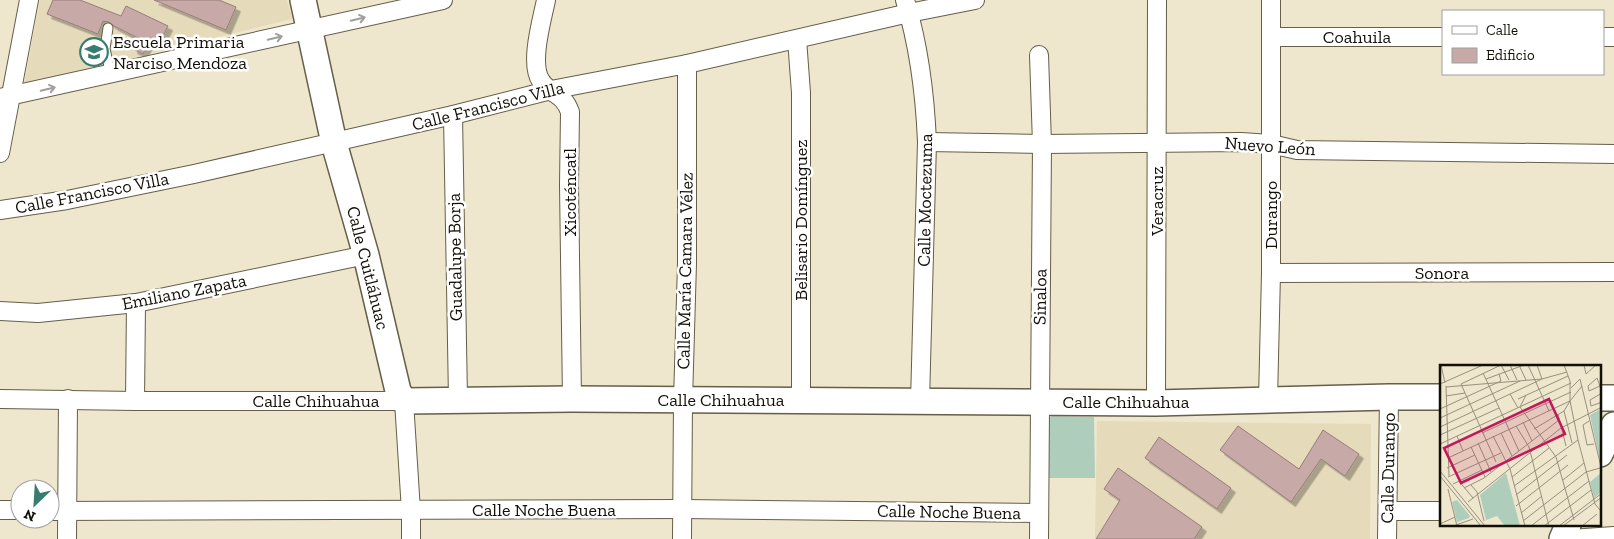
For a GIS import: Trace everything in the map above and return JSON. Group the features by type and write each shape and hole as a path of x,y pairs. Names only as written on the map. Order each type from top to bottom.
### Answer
{"street":[{"path":"0,154 5,98 29,0"},
{"name":"Calle Cuitláhuac","path":"303,0 334,143 366,255 398,391 404,401 411,539"},
{"path":"5,98 443,0"},
{"name":"Xicoténcatl","path":"546,0 536,53 537,69 540,81 567,102 570,112 569,185 572,399"},
{"name":"Calle Francisco Villa","path":"0,210 67,200 155,182 334,143 551,90 687,64 797,39 907,6 975,0"},
{"name":"Veracruz","path":"1156,403 1157,0"},
{"name":"Durango","path":"1268,400 1271,273 1272,0"},
{"name":"Calle Moctezuma","path":"907,6 920,70 926,114 927,142 920,402"},
{"name":"Coahuila","path":"1272,37 1442,37"},
{"name":"Belisario Domínguez","path":"797,39 801,93 801,400"},
{"name":"Sinaloa","path":"1039,55 1042,144 1039,539"},
{"name":"Calle María Camara Vélez","path":"682,539 687,263 687,64"},
{"name":"Guadalupe Borja","path":"453,115 458,399"},
{"name":"Nuevo León","path":"927,142 1042,144 1241,142 1271,144 1297,150 1614,154"},
{"name":"Emiliano Zapata","path":"0,312 38,313 136,304 366,255"},
{"name":"Sonora","path":"1271,273 1614,272"},
{"path":"135,402 136,304"},
{"name":"Calle Durango","path":"1387,539 1389,397"},
{"name":"Calle Chihuahua","path":"0,399 68,399 135,402 572,399 1156,403 1440,397"},
{"path":"67,539 68,399"},
{"name":"Calle Noche Buena","path":"60,510 411,511 683,509 1039,513"},
{"path":"1388,511 1440,511"},
{"path":"1562,539 1568,526"},
{"path":"1570,539 1614,536"}],"lane":[{"path":"108,28 105,49 111,75"}],"shaded area":[{"name":"Escuela Primaria Narciso Mendoza","path":"40,0 287,0 292,19 24,84"},
{"path":"1097,421 1371,424 1370,539 1095,539"}],"green space":[{"path":"1052,416 1094,417 1095,478 1044,478 1044,422"}],"building":[{"path":"53,0 80,0 121,16 126,6 168,26 158,46 149,42 143,54 133,49 138,38 109,22 103,21 98,34 47,14"},
{"path":"154,0 219,0 236,7 226,30"},
{"path":"1238,426 1299,469 1323,430 1359,454 1345,476 1321,459 1291,502 1220,450"},
{"path":"1159,437 1231,488 1217,509 1145,458"},
{"path":"1118,468 1202,527 1194,539 1096,539 1120,500 1104,489"}],"place":[{"name":"Escuela Primaria Narciso Mendoza","path":"94,52"}]}
